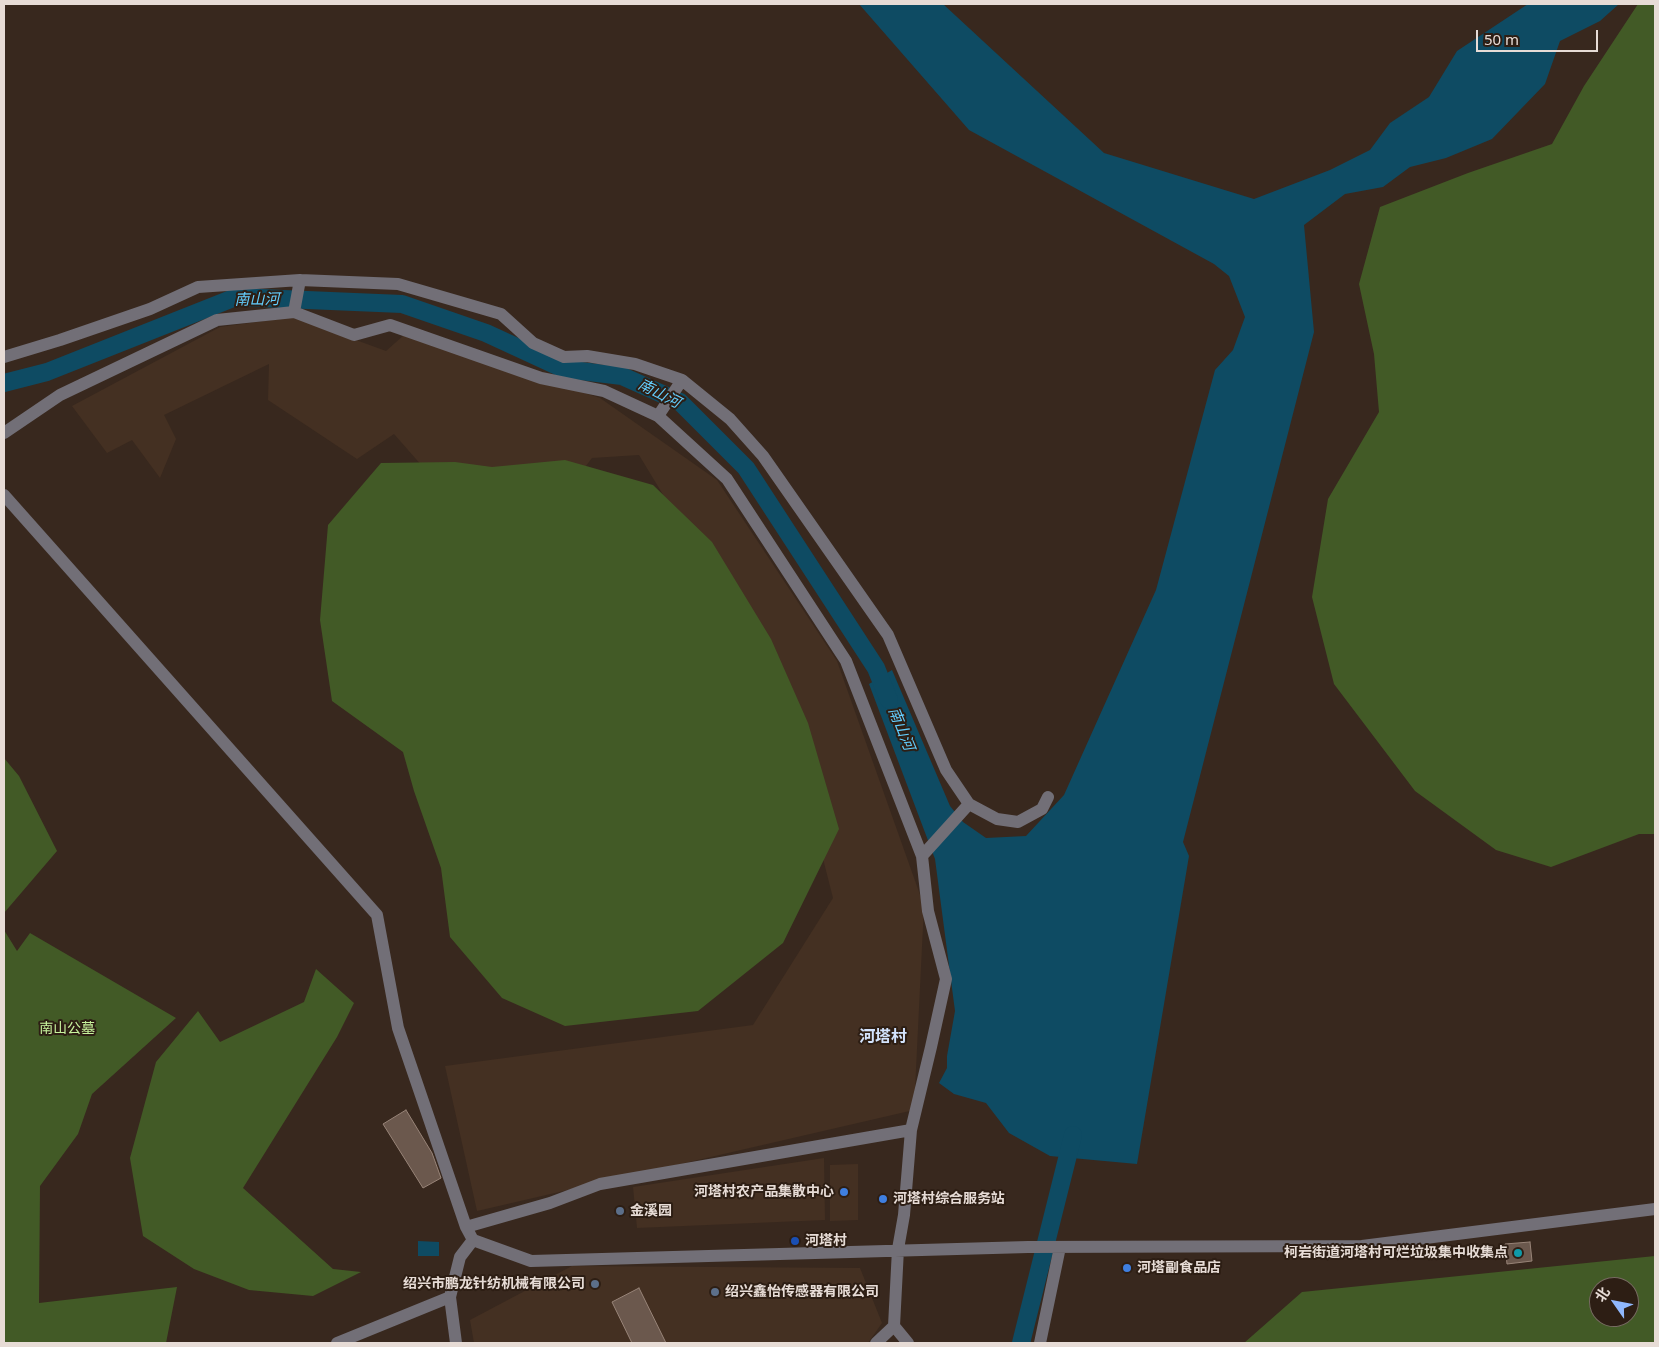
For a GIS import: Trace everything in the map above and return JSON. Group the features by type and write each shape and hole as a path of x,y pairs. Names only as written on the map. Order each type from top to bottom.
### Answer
{"street":[{"path":"294,312 300,280"},
{"path":"4,356 60,340 150,309 198,286 300,280 398,284 501,314 533,343 564,357 587,356 635,364 682,380 730,418 763,456 888,635 946,770 969,804 997,819 1018,822 1042,809 1048,797"},
{"path":"4,433 60,395 217,320 294,312 354,335 390,325 541,378 604,391 658,416 727,479 846,661 922,856 928,911 946,979 932,1047 911,1130 904,1215 898,1249 894,1326 908,1343"},
{"path":"658,416 682,380"},
{"path":"4,495 377,915 398,1028 466,1227 473,1240 531,1261 1028,1246 1362,1246 1655,1208"},
{"path":"922,856 969,804"},
{"path":"466,1227 550,1203 600,1184 911,1130"},
{"path":"456,1343 450,1297 460,1257 473,1240"},
{"path":"1040,1343 1058,1247"},
{"path":"337,1343 450,1297"},
{"path":"876,1343 894,1326"}],"shaded area":[{"path":"293,317 386,351 404,335 600,398 717,480 837,661 924,906 914,1110 477,1211 445,1066 753,1025 833,898 779,686 639,455 592,458 559,501 423,467 394,434 357,459 268,400 269,364 164,415 176,439 160,478 132,440 107,453 72,406 220,327"},
{"path":"824,1158 825,1220 637,1228 633,1187"},
{"name":"河塔村农产品集散中心","path":"858,1164 858,1220 830,1221 830,1165"},
{"path":"572,1266 860,1268 882,1323 868,1343 474,1343 470,1320"}],"green space":[{"path":"1638,4 1655,4 1655,834 1639,834 1551,867 1496,850 1415,791 1334,684 1312,597 1328,499 1379,412 1374,354 1359,284 1380,207 1468,173 1552,144 1584,86"},
{"path":"565,460 653,485 712,542 771,639 808,723 839,829 783,943 698,1011 565,1026 502,998 450,937 441,868 414,791 403,752 332,701 320,620 328,525 381,463 455,462 492,467"},
{"path":"4,758 19,776 57,851 4,913"},
{"name":"南山公墓","path":"4,930 17,951 30,933 176,1018 92,1094 78,1134 40,1186 39,1303 177,1287 166,1343 4,1343"},
{"path":"316,969 354,1003 337,1037 243,1188 333,1269 361,1272 313,1296 249,1290 194,1269 143,1236 130,1158 156,1062 198,1011 220,1042 304,1002"},
{"path":"1655,1256 1655,1343 1244,1343 1302,1292"}],"water":[{"path":"859,4 943,4 1104,153 1254,199 1330,170 1370,150 1390,123 1429,97 1457,51 1528,4 1619,4 1600,21 1560,41 1545,84 1492,139 1446,158 1410,167 1383,187 1345,194 1304,225 1314,332 1183,842 1189,856 1137,1164 1050,1156 1009,1133 986,1103 954,1094 939,1083 947,1068 947,1056 955,1011 935,859 869,684 892,670 950,806 963,822 986,838 1026,836 1064,795 1156,590 1215,370 1233,350 1245,317 1229,276 1214,264 969,130"},
{"path":"418,1241 439,1242 439,1256 418,1256"}],"building":[{"path":"406,1110 432,1153 441,1178 423,1188 383,1124"},
{"name":"柯岩街道河塔村可烂垃圾集中收集点","path":"1530,1242 1532,1261 1507,1264 1505,1244"},
{"path":"639,1288 666,1343 632,1343 612,1302"}],"waterway":[{"name":"南山河","path":"4,383 47,372 236,297 402,304 486,333 564,369 622,376 680,402 746,468 876,668 889,700"},
{"path":"1021,1343 1073,1135"}],"place":[{"name":"河塔村农产品集散中心","path":"844,1192"},
{"name":"河塔村综合服务站","path":"883,1199"},
{"name":"金溪园","path":"620,1211"},
{"name":"河塔村","path":"795,1241"},
{"name":"柯岩街道河塔村可烂垃圾集中收集点","path":"1518,1253"},
{"name":"河塔副食品店","path":"1127,1268"},
{"name":"绍兴市鹏龙针纺机械有限公司","path":"595,1284"},
{"name":"绍兴鑫怡传感器有限公司","path":"715,1292"}],"district":[{"name":"河塔村","path":"883,1037"}]}
